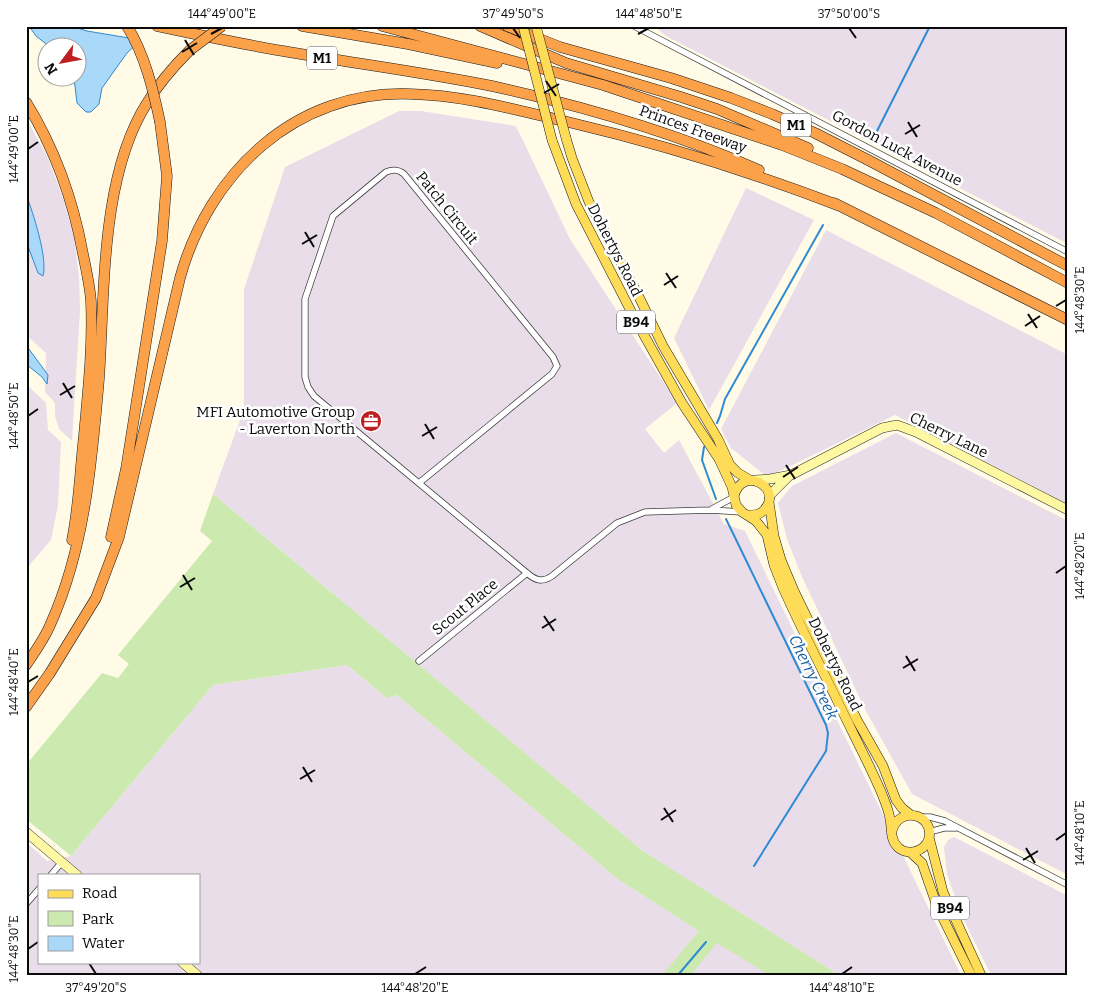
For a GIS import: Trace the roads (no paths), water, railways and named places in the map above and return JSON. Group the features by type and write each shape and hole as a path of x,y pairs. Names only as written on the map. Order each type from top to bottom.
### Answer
{"highway":[{"path":"72,635 92,595 112,534 124,477 162,242 167,176 160,122 154,93 144,61 127,26"},
{"name":"M1","path":"157,26 281,51"},
{"name":"M1","path":"190,26 281,51"},
{"path":"26,665 51,624 78,541 86,497 99,379 112,205 121,162 128,142 147,102 172,68 190,50 222,26"},
{"name":"M1","path":"302,26 417,46 603,85"},
{"path":"382,26 603,85"},
{"path":"480,26 566,63 717,109 828,157 936,213"},
{"name":"M1","path":"507,26 560,47 671,78 772,114 862,157 1068,266"},
{"name":"Princes Freeway","path":"281,51 483,85 573,106 685,140 743,163 840,206 1068,320"},
{"name":"Princes Freeway","path":"603,85 782,145 842,169 936,213 1068,283"},
{"path":"26,707 50,673 96,598 118,537 180,278 186,256 197,231 208,209 233,173 252,153 291,124 336,104 368,97 408,94 455,98 599,130 651,144 778,182 840,206"},
{"path":"26,102 41,126 52,149 70,198 80,235 91,301 89,376 78,496 72,538 51,624"}],"main road":[{"name":"Dohertys Road","path":"523,26 552,140 576,204 661,366 719,458 732,486 734,497"},
{"name":"Dohertys Road","path":"536,26 572,158 589,202 663,346 718,440 730,465 738,474 752,480"},
{"path":"734,497 741,484 752,480"},
{"name":"B94","path":"752,480 765,486 769,499"},
{"name":"B94","path":"734,497 736,505 744,513"},
{"name":"Dohertys Road","path":"769,499 774,536 781,560 794,591 857,720 880,761 896,800 902,808 915,816"},
{"path":"744,513 758,514 767,507 769,499"},
{"name":"Dohertys Road","path":"744,513 756,520 766,535 783,588 879,788 890,817 892,831"},
{"path":"892,831 893,826 900,818 915,816"},
{"name":"B94","path":"915,816 925,821 943,892 981,975"},
{"name":"B94","path":"892,831 893,841 896,846 910,852 922,864 928,874 937,906 971,975"},
{"path":"910,852 920,850 927,842 929,835"}],"street":[{"name":"Gordon Luck Avenue","path":"634,26 1068,252"},
{"name":"Patch Circuit","path":"419,483 552,374 557,366 554,357 404,174 396,170 386,172 333,216 306,299 305,377 308,387 314,396 527,573 537,580 548,579 617,523 645,512 710,510 744,513"},
{"name":"Cherry Lane","path":"752,480 769,480 791,475 882,428 897,425 916,432 1068,510"},
{"name":"Cherry Lane","path":"769,499 791,475"},
{"name":"Patch Circuit","path":"710,510 734,497"},
{"name":"Scout Place","path":"420,661 527,573"},
{"path":"915,816 938,818 1068,886"},
{"path":"929,835 944,828 958,828"},
{"path":"26,832 76,874"},
{"path":"52,874 62,862"},
{"path":"26,904 38,890"},
{"path":"184,964 197,975"}],"water":[{"path":"29,26 71,26 87,31 141,40 127,53 102,88 99,104 91,112 86,112 77,103 75,88 88,88 88,38 39,38"},
{"path":"26,194 42,247 43,276 38,273 26,241"},
{"path":"26,345 48,375 47,384 42,377 26,364"}],"waterway":[{"name":"Cherry Creek","path":"873,139 930,26"},
{"name":"Cherry Creek","path":"717,423 725,399 823,225"},
{"name":"Cherry Creek","path":"704,447 702,460 716,499"},
{"name":"Cherry Creek","path":"726,519 826,725 828,733 826,751 754,866"},
{"name":"Cherry Creek","path":"678,975 706,942"}],"place":[{"name":"MFI Automotive Group - Laverton North","path":"371,421"}]}
